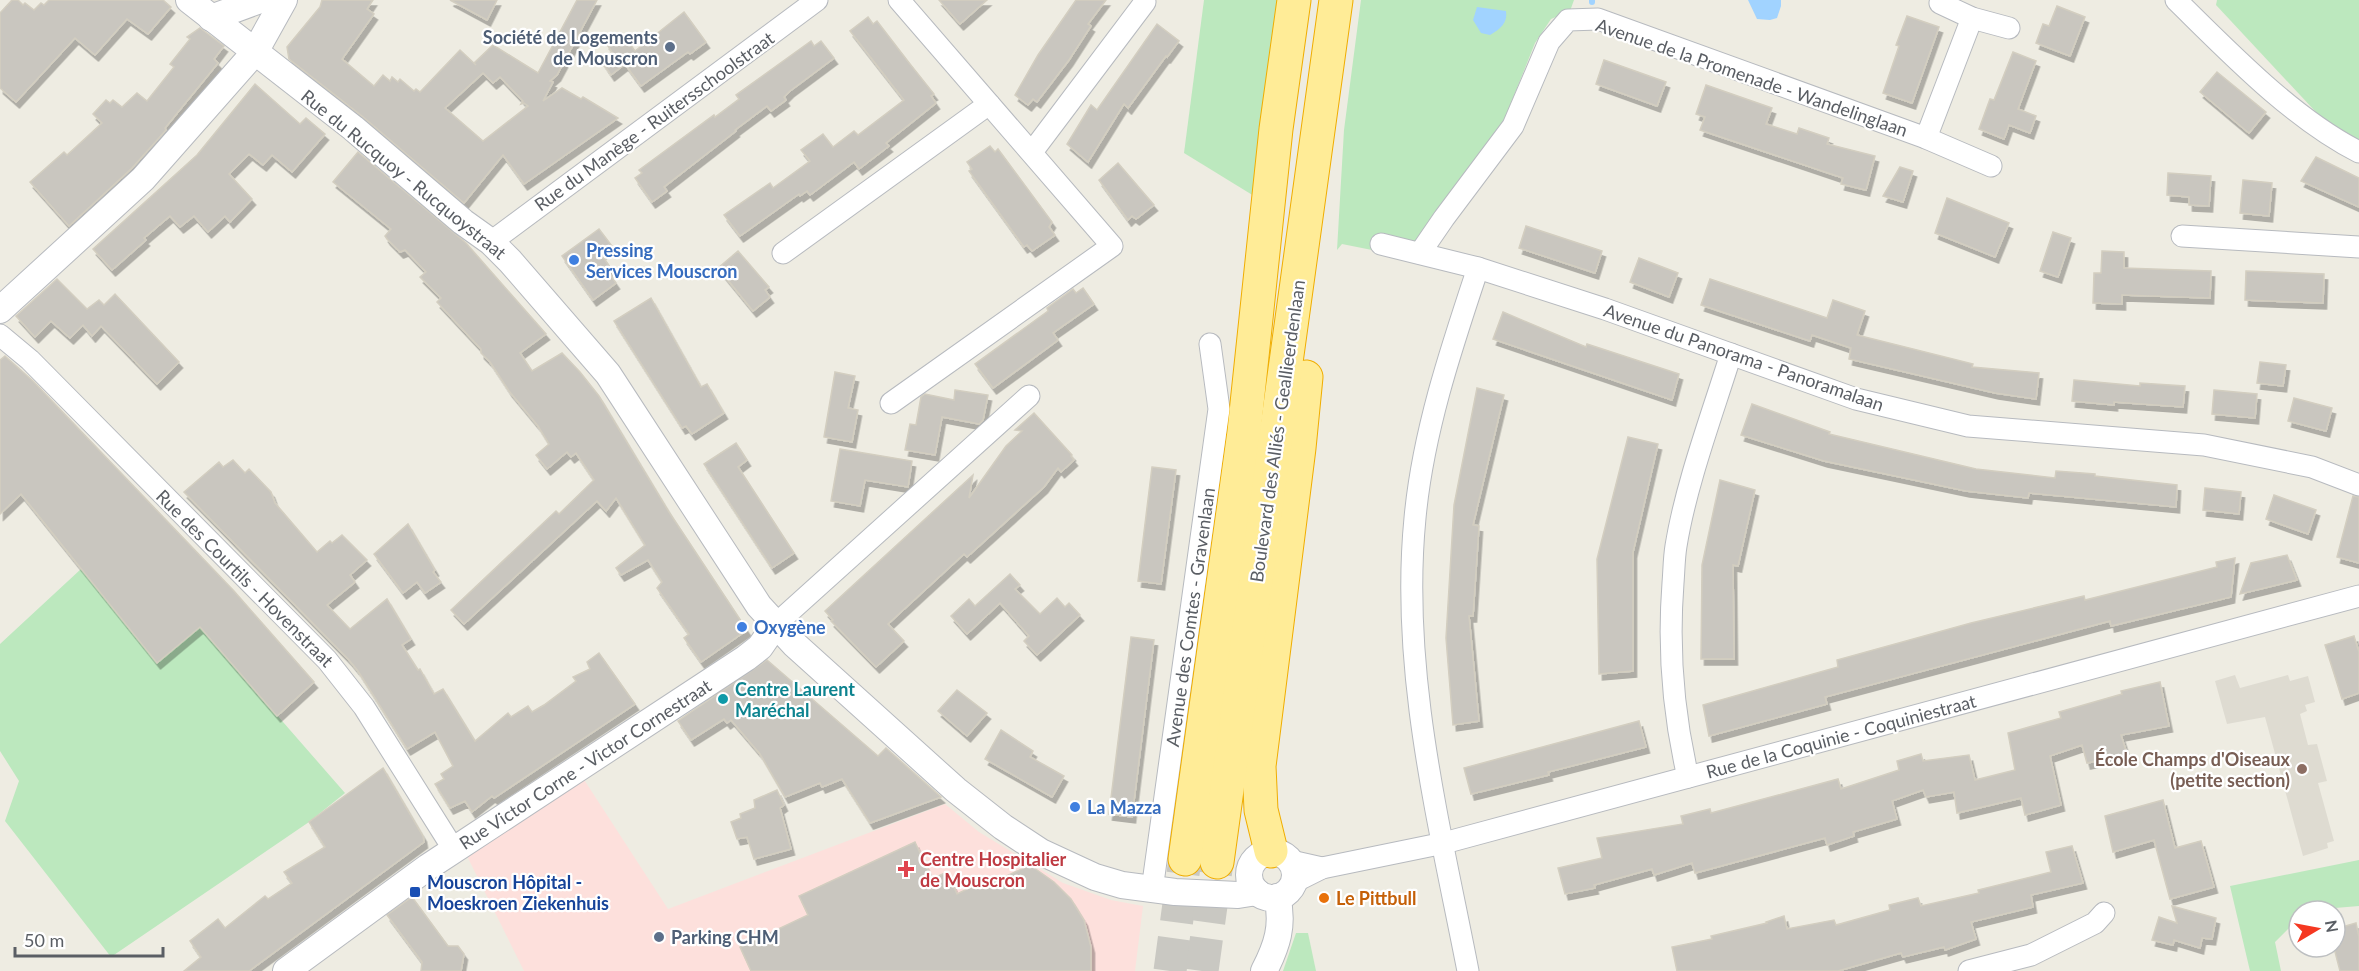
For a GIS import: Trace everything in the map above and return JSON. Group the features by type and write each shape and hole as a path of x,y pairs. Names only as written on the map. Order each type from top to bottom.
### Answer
{"highway":[{"name":"Boulevard des Alliés - Geallieerdenlaan","path":"1185,859 1244,432 1276,129 1294,0"},
{"name":"Boulevard des Alliés - Geallieerdenlaan","path":"1220,877 1336,0"},
{"path":"1273,876 1261,810 1259,766 1304,405 1314,267 1311,190"}],"street":[{"name":"Rue du Rucquoy - Rucquoystraat","path":"189,0 352,128 463,222 491,242 510,261 608,374 749,591 776,624"},
{"path":"212,18 260,0"},
{"path":"0,310 143,179 255,52 284,0"},
{"name":"Rue du Manège - Ruitersschoolstraat","path":"491,242 817,0"},
{"path":"891,404 1112,246 899,0"},
{"path":"2176,0 2229,53 2312,124 2333,139 2359,152"},
{"path":"1032,153 1145,2"},
{"path":"1940,3 1972,18 2009,28"},
{"name":"Avenue de la Promenade - Wandelinglaan","path":"1926,138 1972,18"},
{"name":"Avenue de la Promenade - Wandelinglaan","path":"1420,253 1443,218 1513,126 1549,42 1568,20 1598,20 1926,138 1991,166"},
{"path":"783,253 989,104"},
{"path":"2182,236 2359,247"},
{"name":"Avenue du Panorama - Panoramalaan","path":"1381,244 1478,268 1605,309 1856,399 1968,426 2204,445 2312,467 2359,484"},
{"path":"1468,971 1429,771 1416,685 1412,560 1419,486 1432,422 1451,348 1478,268"},
{"name":"Rue des Courtils - Hovenstraat","path":"0,335 30,360 333,667 369,715 454,850"},
{"name":"Avenue des Comtes - Gravenlaan","path":"1152,890 1218,409 1210,344"},
{"path":"1688,777 1679,738 1671,669 1671,614 1676,547 1692,480 1731,354"},
{"name":"Rue Victor Corne - Victor Cornestraat","path":"285,971 454,850 746,658 760,647 776,624 1029,396"},
{"name":"Rue de la Coquinie - Coquiniestraat","path":"1220,877 1273,876 1444,843 2359,596"},
{"path":"776,624 794,644 956,790 1003,827 1041,852 1071,867 1122,885 1152,890 1202,894 1220,877"},
{"path":"1264,971 1280,931 1280,910 1273,876"},
{"path":"1969,971 2031,955 2095,923 2104,913"}],"shaded area":[{"name":"École Champs d'Oiseaux (petite section)","path":"2235,675 2240,688 2288,675 2290,681 2308,676 2315,702 2305,705 2307,711 2300,714 2308,745 2317,744 2327,781 2318,783 2334,841 2327,843 2328,848 2303,856 2265,717 2227,724 2215,681"},
{"name":"Centre Hospitalier de Mouscron","path":"581,775 668,909 945,804 979,832 1063,883 1111,900 1143,906 1135,971 524,971 465,852"}],"green space":[{"path":"1204,0 1280,0 1254,196 1184,153"},
{"path":"1361,0 1574,0 1570,11 1551,19 1535,43 1503,123 1414,243 1377,235 1372,250 1342,244 1337,250 1344,130"},
{"path":"2217,0 2359,0 2359,141 2328,125 2216,5"},
{"path":"81,569 200,627 345,793 309,822 111,957 5,821 19,781 0,751 0,644"},
{"path":"2359,860 2359,906 2347,907 2347,899 2287,899 2287,930 2275,942 2281,971 2250,971 2230,886"},
{"path":"1296,933 1308,933 1316,971 1283,971"}],"water":[{"path":"1748,0 1781,0 1777,18 1757,19"},
{"path":"1477,7 1506,11 1500,28 1490,35 1481,33 1473,20"}],"building":[{"path":"12,0 18,0 23,5 25,3 34,10 41,3 44,5 49,0 163,0 171,7 148,34 127,19 95,55 75,38 16,102 0,88 0,13"},
{"path":"322,0 373,0 367,9 374,14 342,59 374,86 383,75 390,81 392,77 398,82 400,79 414,91 416,89 420,92 460,50 476,65 474,63 493,45 538,73 577,0 597,0 557,75 550,81 553,82 543,101 562,88 581,99 583,97 618,118 524,184 503,155 464,203 362,116 289,59 287,47 320,7","holes":["483,73 493,83 500,77 523,101 521,104 528,106 483,141 445,108"]},
{"path":"450,0 497,0 487,20"},
{"path":"939,0 987,0 960,24"},
{"path":"1076,0 1106,0 1088,24 1091,26 1069,60 1037,102 1033,99 1028,105 1015,95 1038,55"},
{"path":"2057,6 2085,17 2070,56 2036,43 2043,24 2049,26"},
{"name":"Société de Logements de Mouscron","path":"684,12 706,42 690,54 688,52 641,86 625,64 611,75 601,60 612,52 606,43 622,33 635,51"},
{"path":"1907,16 1939,27 1912,103 1883,93 1899,46 1896,45"},
{"path":"868,17 873,24 877,21 934,94 931,96 936,103 886,143 889,146 859,169 854,162 810,195 807,191 800,196 799,194 740,236 724,215 770,183 773,188 810,161 801,150 823,134 833,147 854,131 858,135 904,100 850,31"},
{"path":"1157,24 1179,41 1128,108 1124,104 1088,162 1067,144 1091,105 1097,110"},
{"path":"200,28 224,46 214,59 218,63 165,128 166,130 132,168 69,226 30,182 64,152 67,155 102,123 93,114 106,100 110,103 113,100 122,107 137,93 147,101 174,67 170,64 190,39 187,37"},
{"path":"811,41 814,46 821,41 834,58 790,91 784,97 786,100 771,111 767,106 735,130 664,187 667,191 652,202 635,178 642,173 639,170 739,99 736,95"},
{"path":"2013,52 2036,61 2018,109 2036,116 2030,133 2009,125 2004,139 1979,129 1990,99 1994,100"},
{"path":"1604,60 1666,82 1657,106 1596,84"},
{"path":"2217,72 2266,112 2249,133 2200,92"},
{"path":"255,84 300,124 306,118 325,134 292,172 272,155 263,165 249,154 229,174 252,199 230,222 225,216 208,232 194,216 180,227 170,216 112,270 93,249 197,155"},
{"path":"1706,85 1772,108 1766,124 1797,134 1799,128 1829,138 1827,144 1875,156 1866,190 1841,184 1843,178 1700,130 1705,117 1696,114"},
{"path":"990,146 995,152 998,149 1052,222 1049,227 1055,235 1032,251 1027,245 1024,247 969,171 972,169 967,162"},
{"path":"358,152 466,243 546,334 520,353 532,371 562,353 580,372 599,396 669,512 747,630 701,662 684,638 689,634 657,588 662,582 648,560 621,575 616,568 645,545 616,498 606,511 597,501 464,624 451,610 556,511 559,514 594,480 576,453 571,457 567,452 547,469 536,455 549,444 538,426 509,391 490,362 481,353 481,349 437,302 441,298 420,277 426,272 405,250 400,252 387,239 385,236 391,229 333,182"},
{"path":"2316,157 2359,178 2359,207 2301,181"},
{"path":"1118,163 1154,205 1136,219 1132,216 1128,220 1099,180"},
{"path":"1900,167 1913,171 1903,202 1883,196"},
{"path":"2168,173 2211,176 2209,206 2189,205 2189,197 2167,195"},
{"path":"2243,180 2272,183 2269,216 2240,213"},
{"path":"1947,198 2009,223 1995,257 1935,233"},
{"path":"1526,226 1602,251 1595,273 1519,248"},
{"path":"599,229 612,246 601,254 612,270 609,273 616,283 593,300 562,256"},
{"path":"2053,232 2071,238 2058,277 2040,271"},
{"path":"738,251 769,287 765,290 770,297 753,311 718,268"},
{"path":"2102,251 2124,252 2124,268 2211,271 2210,298 2122,295 2122,304 2093,303 2094,273 2101,273"},
{"path":"1639,258 1678,273 1669,297 1630,282"},
{"path":"2246,271 2324,274 2323,303 2245,300"},
{"path":"57,279 87,309 99,300 104,305 115,294 179,362 157,384 101,326 92,336 83,325 70,338 51,321 35,337 16,316"},
{"path":"1710,279 1827,318 1833,300 1865,311 1857,335 1973,364 1972,367 2039,373 2036,399 1995,393 1849,359 1851,348 1812,335 1810,341 1701,305"},
{"path":"1083,288 1094,304 1053,333 1058,340 993,388 975,364 1048,311 1047,308 1073,289 1076,293"},
{"path":"651,298 701,387 707,384 724,413 692,434 686,426 682,428 614,321"},
{"path":"1503,312 1586,347 1587,344 1679,374 1672,400 1493,339"},
{"path":"5,356 33,381 234,591 314,682 277,716 200,627 157,663 21,494 0,514 0,360"},
{"path":"2260,362 2286,365 2283,386 2257,383"},
{"path":"835,372 855,376 848,408 858,410 852,442 824,437"},
{"path":"2074,380 2140,386 2140,383 2185,386 2183,407 2072,401"},
{"path":"1477,388 1504,395 1473,525 1479,526 1473,616 1469,616 1479,721 1453,725 1446,638 1454,505"},
{"path":"955,390 988,395 983,420 979,424 942,417 935,455 905,450 910,424 916,425 921,397 925,394 954,400"},
{"path":"2214,390 2257,394 2255,418 2212,414"},
{"path":"2294,398 2332,408 2326,431 2288,421"},
{"path":"1752,404 1830,432 1829,434 1976,469 2055,478 2056,471 2095,474 2095,476 2177,485 2176,507 2029,493 2028,498 1966,491 1824,461 1741,435"},
{"path":"1034,413 1074,460 1061,472 1058,468 1044,487 967,557 964,554 888,624 904,641 876,667 831,621 833,620 825,611 973,475 969,498 1006,446 1022,431 1015,430"},
{"path":"1628,437 1658,444 1633,552 1633,671 1599,674 1597,559"},
{"path":"736,443 747,460 738,467 794,553 772,568 704,464"},
{"path":"840,449 912,461 908,487 865,480 860,506 831,501"},
{"path":"233,460 245,473 249,469 271,492 275,503 317,552 342,535 367,560 350,575 355,582 327,605 350,629 387,599 411,639 402,645 418,670 420,669 434,694 443,689 475,741 508,713 511,717 528,706 532,712 544,705 576,681 573,677 590,669 587,662 599,653 635,704 494,798 492,796 472,812 465,801 450,808 435,784 444,779 441,774 453,766 435,732 407,749 349,660 184,492 219,462 223,467"},
{"path":"1152,467 1176,470 1161,584 1138,581"},
{"path":"1720,480 1755,490 1738,566 1733,565 1734,659 1701,659 1702,565"},
{"path":"2205,488 2241,492 2239,514 2203,510"},
{"path":"2274,495 2316,510 2308,534 2266,519"},
{"path":"2353,496 2359,497 2359,563 2337,557"},
{"path":"408,524 435,570 433,572 441,582 425,593 417,582 403,593 374,554"},
{"path":"2287,555 2297,580 2240,594 2251,563"},
{"path":"2235,558 2231,597 2111,626 2110,621 1825,697 1827,704 1709,736 1703,705 1838,667 1837,660 1971,623 2084,596 2085,600 2217,567 2216,562"},
{"path":"1010,574 1020,585 1015,589 1040,614 1057,598 1065,607 1069,603 1080,615 1037,655 1024,641 1029,636 1000,603 967,634 951,616 969,599 975,606"},
{"path":"2354,636 2359,652 2359,693 2342,699 2325,645"},
{"path":"1131,637 1154,640 1132,817 1109,814"},
{"path":"767,660 878,756 886,748 941,797 870,823 842,779 822,787 820,783 785,797 760,754 731,720 727,723 724,719 691,740 678,721"},
{"path":"2160,682 2169,726 2121,735 2127,754 2087,763 2082,745 2050,756 2061,805 2025,815 2021,798 1957,813 1954,792 1926,797 1923,790 1892,801 1897,819 1853,832 1854,836 1827,845 1825,838 1695,873 1692,863 1654,875 1652,869 1594,885 1595,888 1565,894 1558,868 1602,858 1597,838 1683,824 1681,816 1710,809 1711,813 1838,779 1841,789 1899,770 1897,761 1921,754 1923,761 1969,755 1975,780 2015,770 2008,733 2061,718 2059,712 2122,694 2121,691"},
{"path":"957,690 987,713 967,736 938,711"},
{"path":"1639,721 1646,747 1548,772 1549,775 1471,794 1464,768"},
{"path":"1001,730 1033,751 1030,757 1064,776 1052,797 985,759"},
{"path":"383,768 423,836 424,842 249,971 184,971 201,957 190,941 218,919 225,928 265,896 268,899 292,883 284,872 325,847 309,822"},
{"path":"777,790 784,805 780,808 791,849 754,859 747,837 737,839 731,822 741,818 740,814 755,808 754,800"},
{"path":"2163,800 2175,848 2201,841 2214,887 2170,899 2154,840 2113,852 2105,816"},
{"path":"915,842 932,879 947,872 957,894 990,878 992,883 1030,865 1054,882 1071,899 1084,920 1091,947 1091,971 751,971 740,947 808,915 799,896"},
{"path":"2072,846 2083,883 2031,895 2033,907 1971,922 1976,939 1945,950 1944,947 1903,957 1901,953 1838,971 1677,971 1672,947 1712,939 1711,936 1767,923 1784,916 1787,929 1834,920 1836,925 1890,910 1889,905 1918,898 1921,906 1979,893 1978,890 2051,872 2046,852"},
{"path":"412,897 448,946 458,946 464,954 461,971 421,971 422,962 387,915"},
{"path":"2172,906 2216,918 2212,939 2202,938 2200,948 2174,940 2173,945 2152,940 2159,917 2177,923"},
{"path":"2356,923 2359,937 2359,971 2340,971 2337,959 2347,959 2347,926"}],"tunnel":[{"path":"1170,971 1185,859"},
{"path":"1202,971 1217,862"}],"place":[{"name":"Société de Logements de Mouscron","path":"670,47"},
{"name":"Pressing Services Mouscron","path":"574,260"},
{"name":"Oxygène","path":"742,627"},
{"name":"Centre Laurent Maréchal","path":"723,699"},
{"name":"École Champs d'Oiseaux (petite section)","path":"2302,769"},
{"name":"La Mazza","path":"1075,807"},
{"name":"Centre Hospitalier de Mouscron","path":"906,869"},
{"name":"Mouscron Hôpital - Moeskroen Ziekenhuis","path":"415,892"},
{"name":"Le Pittbull","path":"1324,898"},
{"name":"Parking CHM","path":"659,937"}]}
